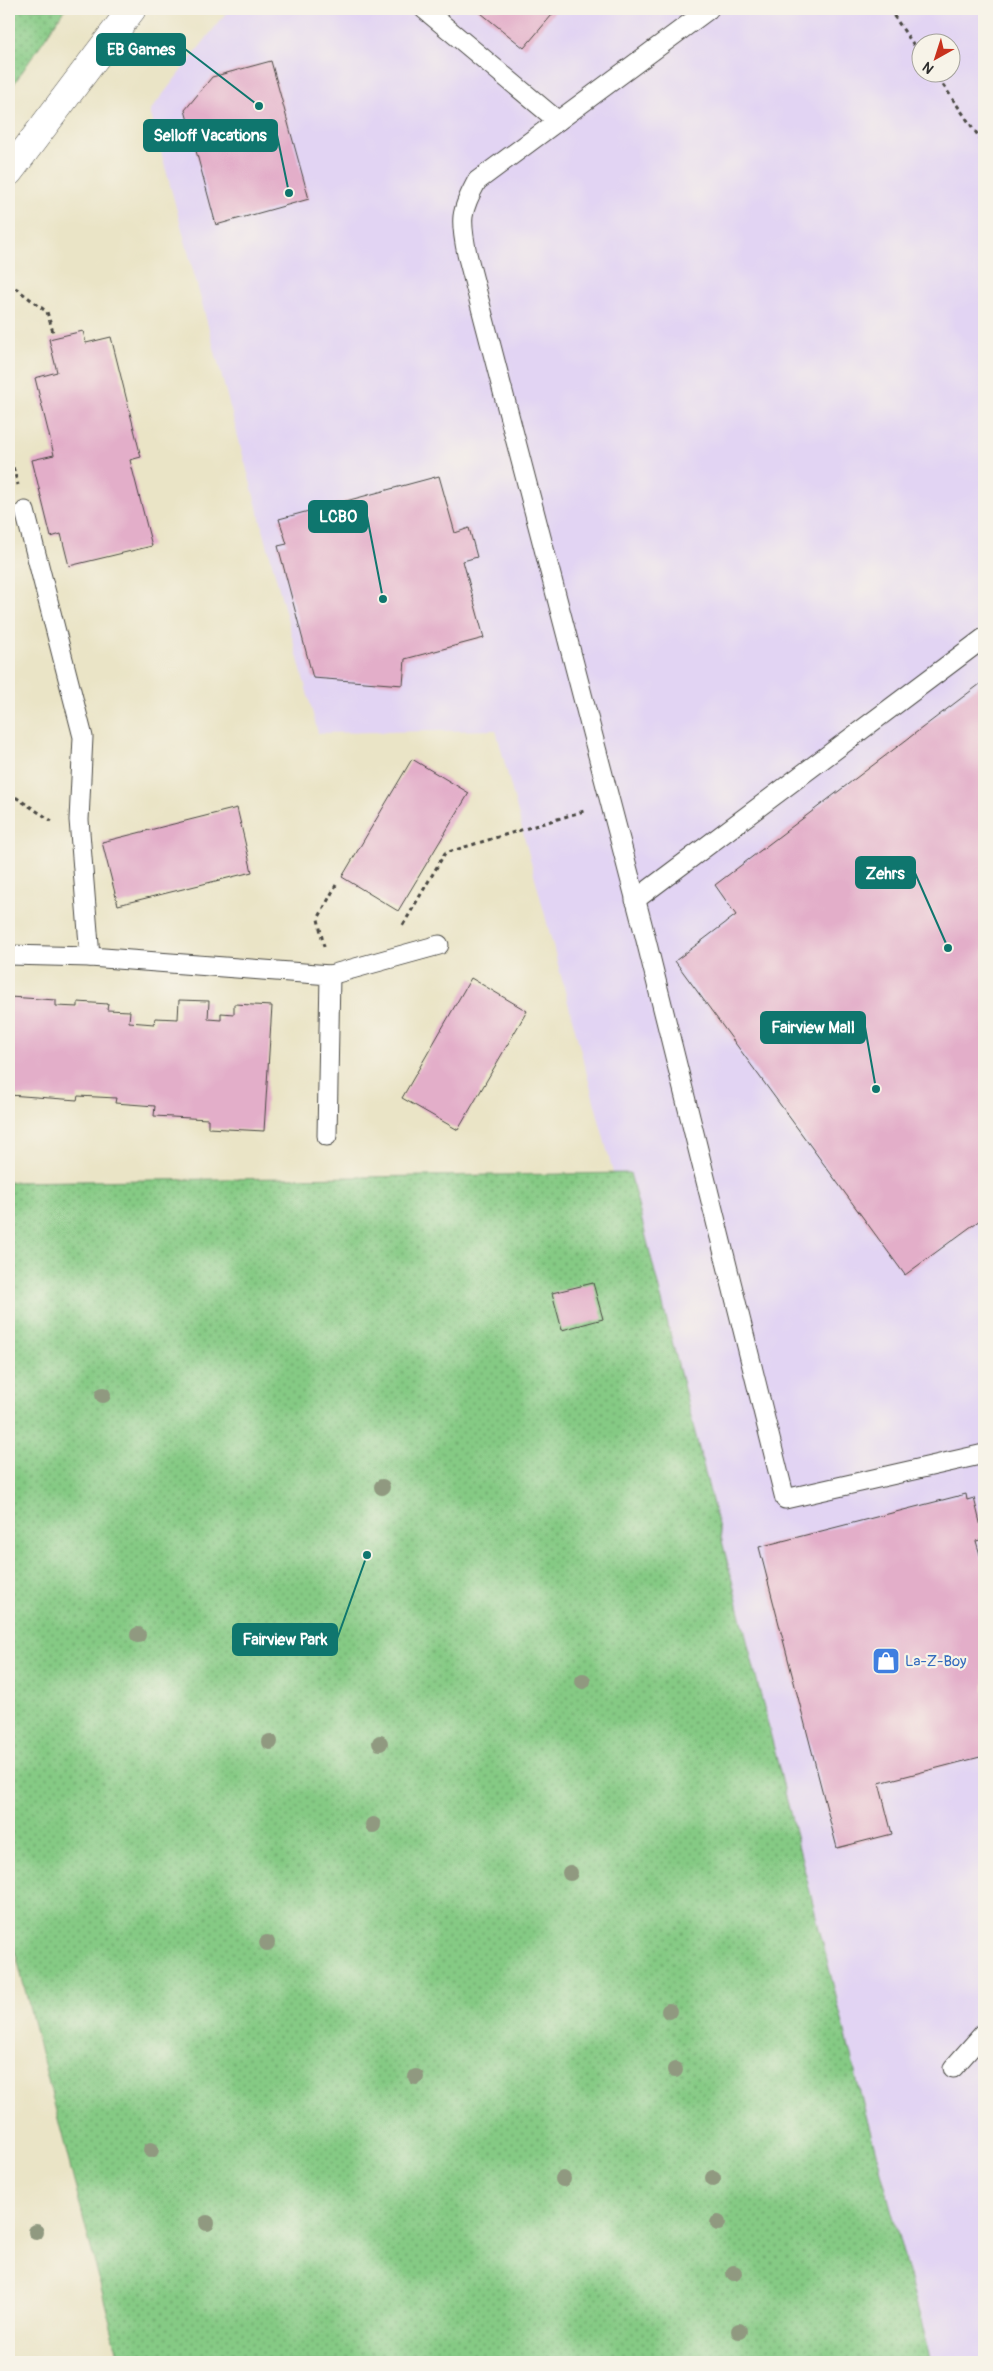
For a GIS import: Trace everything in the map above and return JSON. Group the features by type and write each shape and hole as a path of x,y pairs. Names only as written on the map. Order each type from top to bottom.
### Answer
{"main road":[{"path":"9,172 132,9"}],"lane":[{"path":"424,9 558,121"},
{"path":"708,9 477,181 465,203 461,225 635,900 785,1498 984,1454"},
{"path":"25,511 83,737 79,820 90,957"},
{"path":"635,900 984,638"},
{"path":"9,955 90,957 330,975 438,945"},
{"path":"327,1136 330,975"},
{"path":"954,2068 984,2033"}],"path":[{"path":"888,9 910,40"},
{"path":"941,82 984,144"},
{"path":"9,283 47,312 52,332"},
{"path":"9,452 25,511"},
{"path":"9,793 80,839"},
{"path":"382,960 445,853 610,803"},
{"path":"330,975 318,919 336,885"}],"shaded area":[{"path":"229,9 984,9 984,2362 932,2362 715,1559 496,730 318,733 150,111"}],"green space":[{"path":"9,9 65,9 9,91"},
{"path":"630,1173 863,2104 932,2362 120,2362 9,1927 9,1182"}],"building":[{"path":"476,9 557,9 524,48"},
{"path":"271,61 309,199 216,225 185,110 212,77"},
{"path":"83,331 86,343 111,337 141,457 130,460 152,546 69,566 61,534 51,537 32,460 54,455 35,378 57,372 49,339"},
{"path":"439,476 455,533 469,528 477,557 463,561 484,638 405,659 403,685 313,678 278,546 287,544 279,519"},
{"path":"984,681 984,1217 905,1275 675,961 736,915 715,885"},
{"path":"412,759 469,793 398,911 342,877"},
{"path":"237,808 252,872 118,905 102,842"},
{"path":"471,978 527,1011 458,1130 402,1098"},
{"path":"9,997 56,1000 56,1006 78,1007 78,1002 108,1004 107,1010 130,1011 129,1022 154,1024 155,1018 178,1019 179,1000 209,1001 208,1019 221,1020 221,1013 234,1014 234,1004 272,1006 264,1131 208,1128 208,1119 154,1116 155,1106 115,1103 116,1098 78,1096 77,1100 9,1095"},
{"path":"593,1283 603,1319 562,1330 552,1293"},
{"name":"La-Z-Boy","path":"966,1494 967,1500 974,1498 984,1539 976,1541 984,1565 984,1756 879,1783 892,1834 837,1848 759,1547"}],"place":[{"name":"EB Games","path":"259,106"},
{"name":"Selloff Vacations","path":"289,193"},
{"name":"LCBO","path":"383,599"},
{"name":"Zehrs","path":"948,948"},
{"name":"Fairview Mall","path":"876,1089"},
{"name":"Fairview Park","path":"367,1555"},
{"name":"La-Z-Boy","path":"886,1661"}]}
